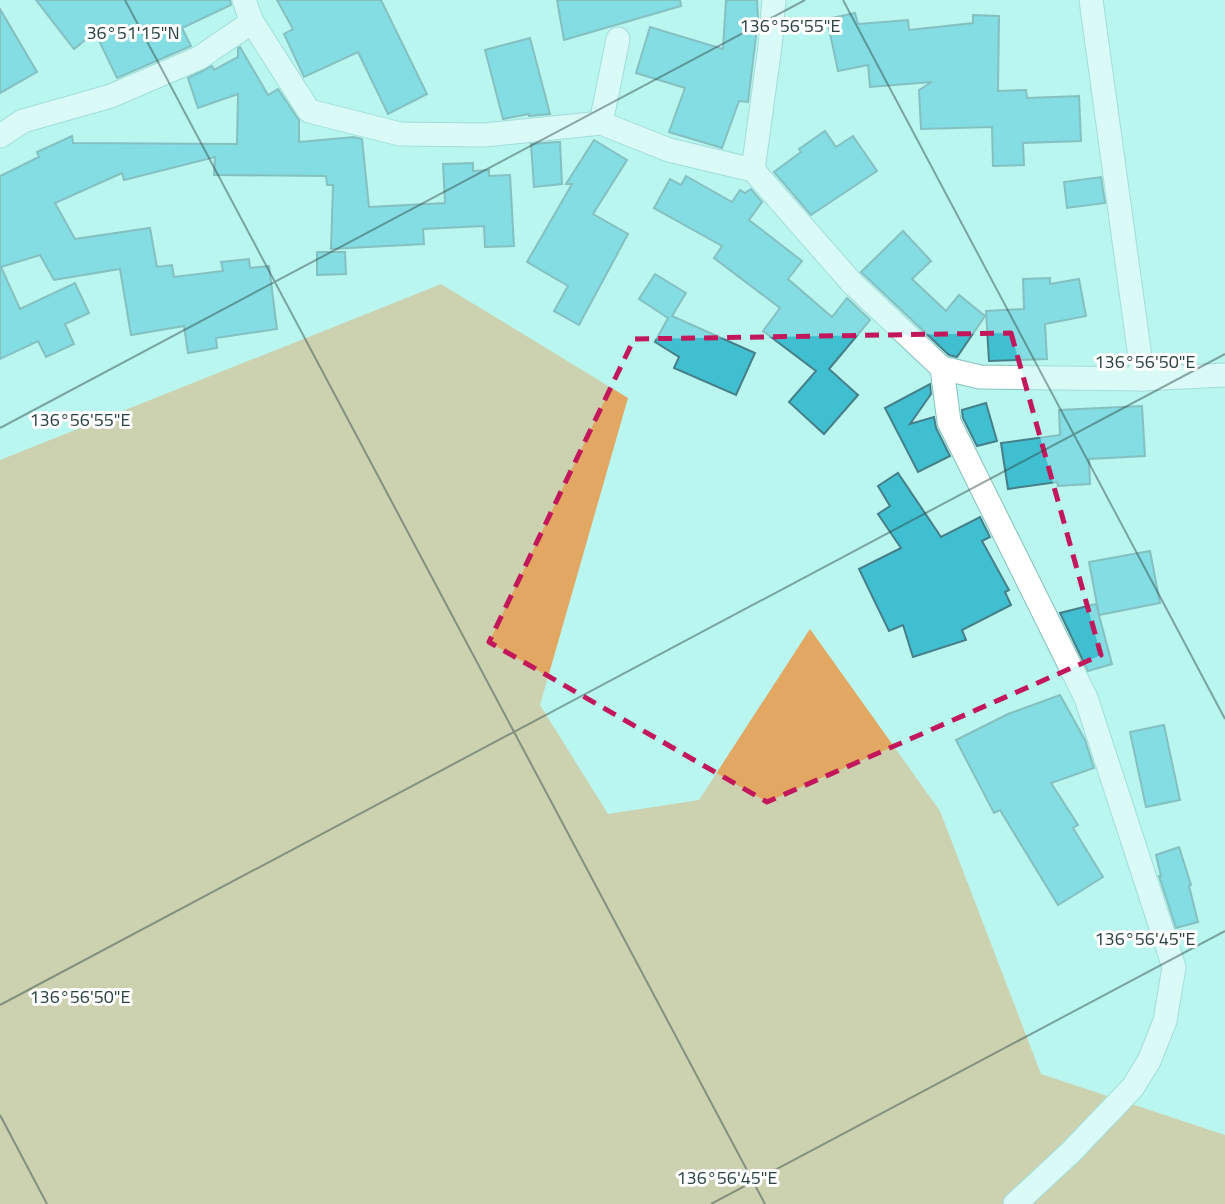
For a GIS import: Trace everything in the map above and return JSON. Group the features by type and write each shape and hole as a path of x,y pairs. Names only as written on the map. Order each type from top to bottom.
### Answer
{"street":[{"path":"753,170 774,0"},
{"path":"1091,0 1143,379"},
{"path":"0,136 23,121 111,96 199,58 248,11 309,111 400,134 485,135 601,123 669,150 753,170 852,283 942,368 980,377 1143,379 1225,375"},
{"path":"601,123 618,39"},
{"path":"942,368 949,422 1086,698 1174,967 1165,1021 1149,1061 1133,1087 1071,1152 1014,1204"}],"highlighted area":[{"path":"1011,333 1101,655 767,802 489,642 634,339"}],"shaded area":[{"path":"441,284 628,398 540,705 608,814 699,800 810,629 940,811 1041,1074 1225,1135 1225,1204 0,1204 0,460"}],"building":[{"path":"36,0 230,0 231,5 182,28 191,46 117,78 95,32 74,49"},
{"path":"277,0 381,0 427,94 388,114 358,52 304,77 284,34 293,29"},
{"path":"557,0 680,0 681,6 564,40"},
{"path":"726,0 757,0 758,20 748,102 739,101 722,148 669,132 685,88 636,73 650,27 723,49"},
{"path":"0,9 37,72 0,93"},
{"path":"855,13 858,24 908,20 909,30 973,23 973,15 999,16 998,91 1026,90 1027,98 1079,96 1081,141 1023,143 1024,165 993,166 992,127 921,129 919,90 932,82 870,87 868,65 838,71 827,19"},
{"path":"530,38 550,114 529,114 503,119 485,50"},
{"path":"240,47 268,95 278,89 299,120 299,142 354,137 362,139 369,207 445,203 443,164 473,163 473,171 489,170 489,176 510,175 514,246 485,247 484,226 423,229 424,244 331,249 333,185 327,185 326,176 214,175 215,157 124,180 122,173 55,203 75,239 150,228 157,267 172,265 174,277 223,271 221,262 249,259 250,268 269,266 277,329 216,338 217,348 188,353 184,326 131,335 120,269 54,280 40,255 1,267 20,309 75,283 89,313 65,324 74,344 46,357 38,341 0,359 0,176 39,157 37,152 72,136 73,143 237,144 238,94 198,108 188,78 212,66 214,70 238,57"},
{"path":"825,131 836,147 853,136 877,171 811,215 774,172 801,152 799,149"},
{"path":"594,140 627,160 593,214 628,234 579,325 554,311 568,286 527,262 572,184 566,184"},
{"path":"560,142 562,184 534,187 531,144"},
{"path":"686,176 732,202 740,190 745,193 751,189 762,202 749,220 802,261 788,279 832,317 847,298 870,320 829,369 858,395 824,434 789,402 816,371 763,331 780,308 714,258 722,246 654,208 670,179 681,185"},
{"path":"1101,177 1105,203 1067,208 1064,182"},
{"path":"903,231 931,261 912,279 946,311 959,295 985,316 957,357 949,355 861,272"},
{"path":"317,252 345,252 346,274 317,275"},
{"path":"655,274 686,293 672,316 755,353 736,395 674,368 679,357 655,342 668,318 639,299"},
{"path":"1050,278 1050,284 1079,279 1086,316 1045,324 1047,359 989,361 986,311 1024,309 1023,279"},
{"path":"930,384 931,394 910,424 934,417 936,428 950,456 918,472 885,408"},
{"path":"986,403 997,441 977,446 963,418 962,410"},
{"path":"1142,406 1145,456 1089,459 1090,484 1058,486 1057,482 1008,489 1001,443 1060,435 1059,410"},
{"path":"898,473 941,537 980,517 990,537 982,541 1009,590 1005,592 1011,605 962,630 966,640 913,657 903,625 889,631 859,569 901,548 878,514 890,506 878,486"},
{"path":"1150,551 1160,603 1099,615 1089,562"},
{"path":"1096,604 1112,664 1088,671 1060,613"},
{"path":"1060,695 1085,740 1094,768 1051,783 1078,825 1073,828 1103,877 1058,905 1000,810 994,813 956,740 1008,714"},
{"path":"1164,725 1180,800 1146,807 1130,732"},
{"path":"1179,847 1191,885 1189,886 1198,922 1176,928 1159,876 1156,855"}]}
